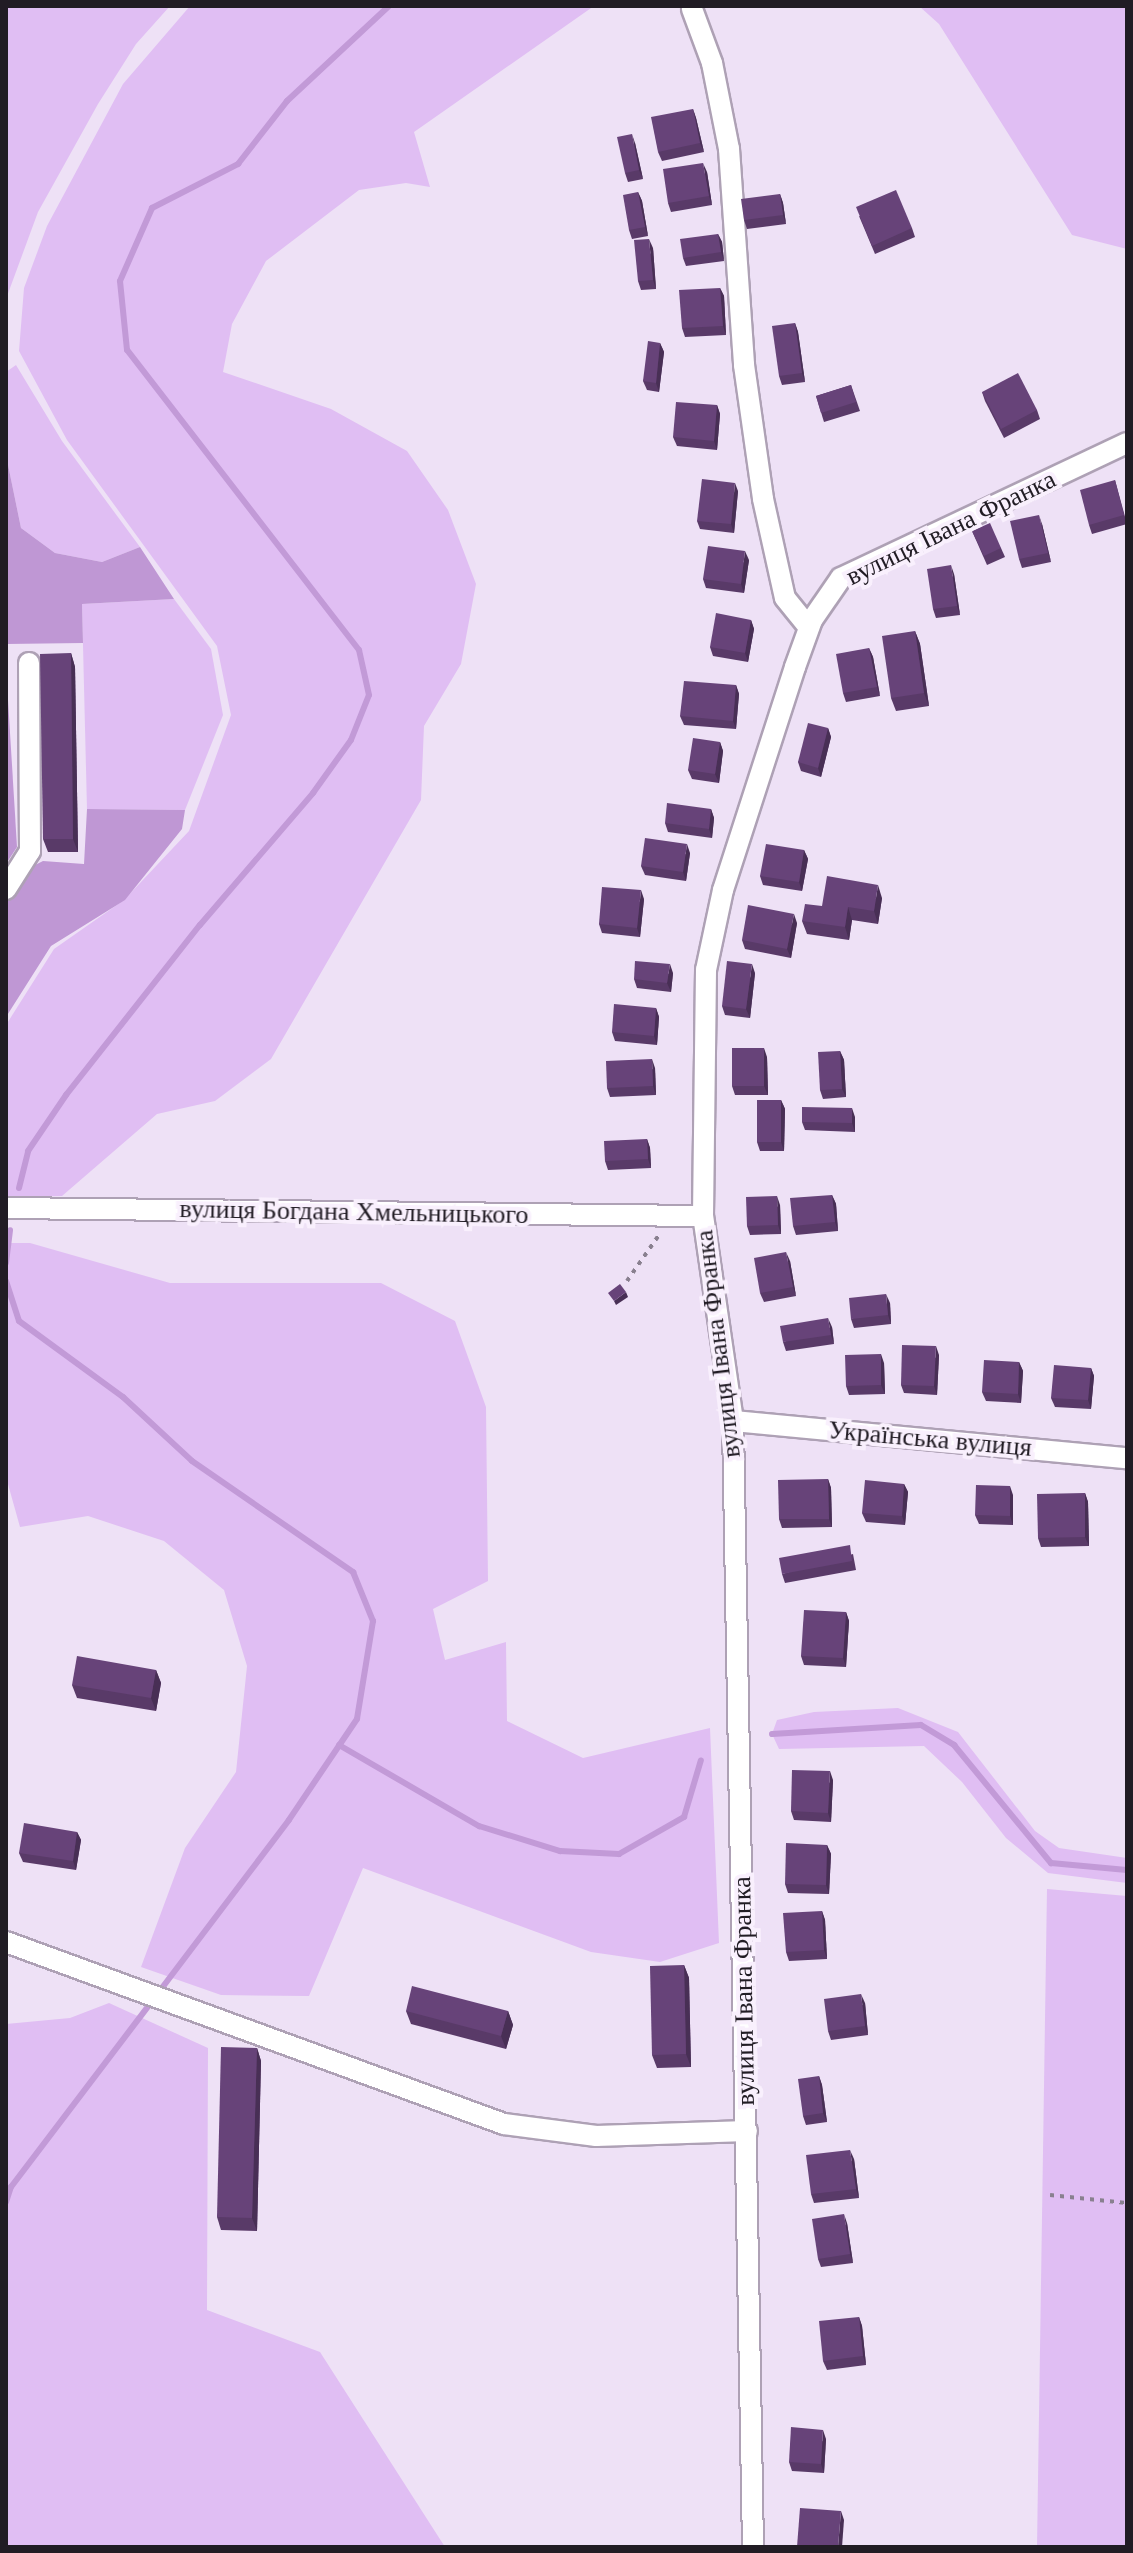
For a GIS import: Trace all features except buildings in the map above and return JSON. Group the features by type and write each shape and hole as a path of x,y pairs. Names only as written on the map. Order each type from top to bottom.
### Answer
{"street":[{"path":"692,9 712,63 729,149 744,365 763,499 785,598 809,628"},
{"name":"вулиця Івана Франка","path":"753,2547 733,1421 703,1216 706,970 723,890 809,628 841,578 1127,443"},
{"path":"6,889 30,851 29,663"},
{"name":"вулиця Богдана Хмельницького","path":"6,1208 703,1216"},
{"name":"Українська вулиця","path":"733,1421 1127,1458"},
{"path":"6,1942 215,2021 504,2124 596,2136 747,2131"}],"path":[{"path":"627,1281 669,1216"},
{"path":"1050,2195 1127,2203"}],"shaded area":[{"path":"6,6 170,6 136,44 98,104 38,212 6,299"},
{"path":"190,6 594,6 414,132 430,187 406,183 359,190 266,261 232,324 223,372 331,409 407,451 448,510 476,584 461,664 424,726 421,800 271,1059 215,1101 157,1114 62,1196 6,1197 6,1025 54,949 124,900 189,831 231,715 217,646 67,440 19,351 24,288 47,226 123,84"},
{"path":"919,6 1127,6 1127,249 1072,235 939,24"},
{"path":"16,365 62,441 140,547 102,562 55,553 21,528 6,455 6,372"},
{"path":"6,455 21,528 55,553 102,562 140,547 174,599 82,604 83,643 6,644"},
{"path":"174,599 211,649 223,715 185,810 87,809 82,604"},
{"path":"6,667 17,847 6,864"},
{"path":"87,809 185,810 182,829 125,900 51,946 6,1017 6,902 29,868 43,861 84,864"},
{"path":"6,1243 30,1243 170,1283 381,1283 455,1321 486,1407 488,1581 433,1609 445,1660 506,1642 507,1721 583,1758 710,1728 719,1943 660,1962 591,1952 363,1868 309,1996 221,1995 141,1967 185,1848 236,1772 247,1666 224,1590 164,1541 88,1516 20,1527 6,1477"},
{"path":"898,1708 958,1732 1035,1831 1059,1848 1127,1858 1127,1883 1048,1873 1006,1838 962,1782 924,1746 779,1749 772,1734 777,1720 814,1712"},
{"path":"1047,1889 1127,1896 1127,2547 1037,2547"},
{"path":"109,2003 208,2048 207,2310 320,2352 445,2547 6,2547 6,2024 70,2018"}],"waterway":[{"path":"19,1188 28,1151 66,1095 200,925 313,793 351,740 369,695 359,650 127,350 120,281 152,208 238,164 287,101 389,6"},
{"path":"6,1263 10,1230"},
{"path":"6,1281 19,1321 123,1397 192,1461 353,1572 373,1621 357,1719 289,1820 159,1992"},
{"path":"772,1734 921,1725 954,1745 1051,1863 1127,1870"},
{"path":"339,1745 479,1826 560,1851 619,1854 684,1817 701,1760"},
{"path":"6,2202 11,2187 152,2001"}]}
